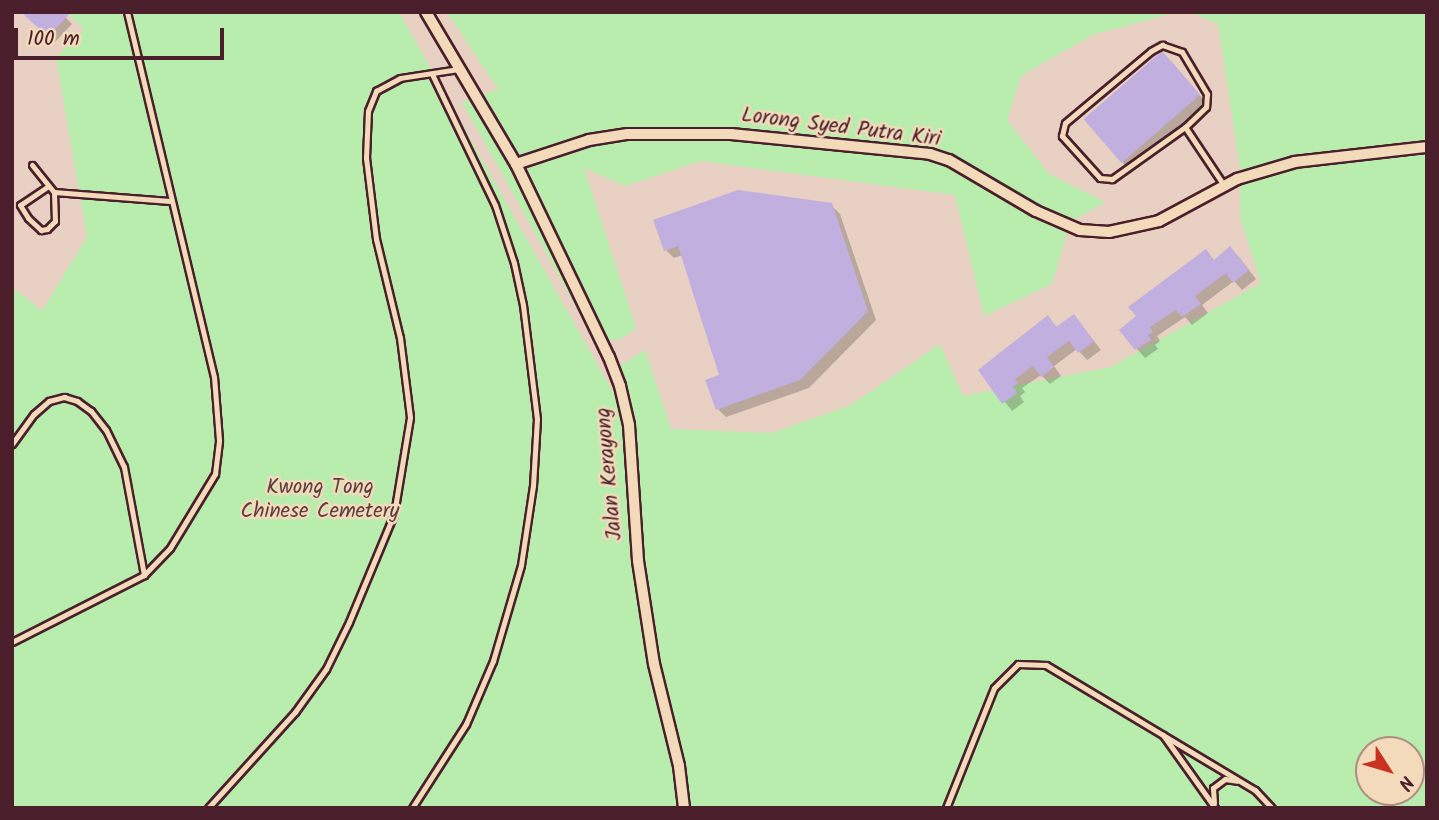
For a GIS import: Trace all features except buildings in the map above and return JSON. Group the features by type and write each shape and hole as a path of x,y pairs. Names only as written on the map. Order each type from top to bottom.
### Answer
{"street":[{"name":"Jalan Kerayong","path":"426,12 516,164 609,357 620,386 629,425 638,561 654,664 679,766 684,808"},
{"name":"Lorong Syed Putra Kiri","path":"516,164 589,140 628,134 666,133 745,135 930,155 949,160 1036,211 1080,230 1110,232 1159,221 1237,179 1295,162 1427,147"}],"lane":[{"path":"12,642 144,575 170,548 215,474 219,440 215,377 170,201 127,12"},
{"path":"1162,45 1182,52 1208,94 1206,107 1185,127 1106,181 1100,178 1062,136 1065,122 1151,51 1162,45"},
{"path":"208,808 295,712 326,669 349,622 394,514 410,417 400,338 376,239 366,158 368,111 376,91 400,78 460,69"},
{"path":"412,808 466,724 493,661 521,565 533,486 537,419 523,305 514,263 495,205 432,74"},
{"path":"1185,127 1225,187"},
{"path":"32,165 47,187 54,192 170,201"},
{"path":"47,187 20,205 28,218 41,230 47,229 55,221 54,192"},
{"path":"12,444 34,414 49,401 64,397 91,411 106,430 124,467 144,575"},
{"path":"946,808 994,688 1018,664 1046,665 1255,790 1272,808"},
{"path":"1161,732 1216,808"},
{"path":"1216,808 1213,788 1225,779 1255,790"}],"green space":[{"name":"Kwong Tong Chinese Cemetery","path":"67,12 399,12 614,394 609,373 645,350 671,429 772,433 851,405 940,344 963,396 1111,367 1261,283 1240,217 1240,168 1218,24 1189,12 1427,12 1427,808 12,808 12,287 42,311 87,237 56,57 84,30"},
{"path":"447,12 1177,12 1092,35 1021,76 1007,120 1049,174 1105,202 1070,222 1052,284 984,316 955,195 701,161 625,186 584,168 636,328 623,338 596,343 462,102 498,89"}]}
